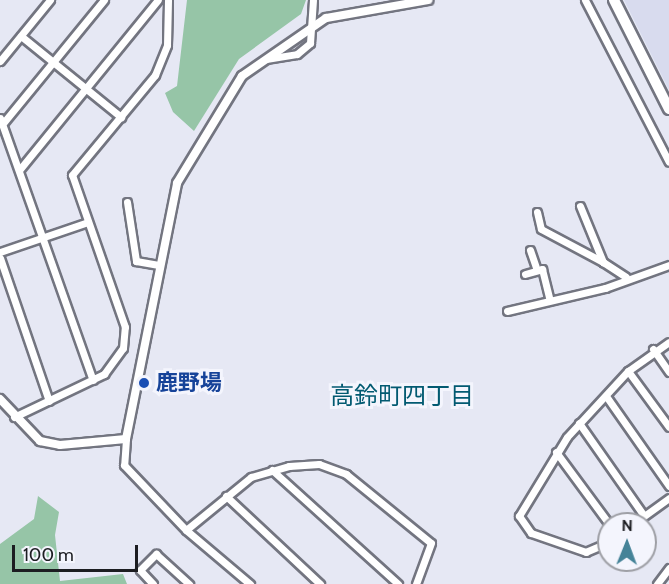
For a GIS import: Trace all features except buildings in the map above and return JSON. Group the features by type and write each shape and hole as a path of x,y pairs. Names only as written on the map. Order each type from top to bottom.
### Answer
{"main road":[{"path":"614,0 669,109"}],"street":[{"path":"0,61 50,0"},
{"path":"93,380 2,120 104,0"},
{"path":"20,169 158,0"},
{"path":"14,417 93,380 113,367 125,337 72,175 121,117 163,59 168,0"},
{"path":"262,58 304,50 312,37 310,28 313,0"},
{"path":"250,584 186,530 124,465 126,439 159,265 186,162 242,76 262,58 338,13 428,0"},
{"path":"585,0 669,162"},
{"path":"21,36 121,117"},
{"path":"127,202 136,261 159,265"},
{"path":"580,206 603,262"},
{"path":"537,212 541,230 603,262 626,278"},
{"path":"0,252 88,222"},
{"path":"530,250 537,270"},
{"path":"0,258 50,400"},
{"path":"507,311 669,265"},
{"path":"525,274 542,269 550,300"},
{"path":"597,547 586,552 531,533 519,516 556,452 579,423 628,371 653,349 669,342"},
{"path":"653,349 669,372"},
{"path":"628,371 669,427"},
{"path":"606,396 669,486"},
{"path":"0,399 31,435 51,444 126,439"},
{"path":"579,423 641,512"},
{"path":"556,452 600,512"},
{"path":"186,530 226,495 272,470 319,464 366,489 431,543 416,584"},
{"path":"272,470 398,584"},
{"path":"226,495 320,584"},
{"path":"650,512 669,498"},
{"path":"153,584 140,570 156,554 189,584"},
{"path":"657,584 669,568"}],"shaded area":[{"path":"624,0 669,0 669,90"}],"green space":[{"path":"187,0 306,0 301,14 239,59 194,131 173,112 165,93 177,86"},
{"path":"38,496 59,512 55,535 60,581 123,574 127,584 0,584 0,544 34,519"}],"place":[{"name":"鹿野場","path":"144,383"}],"district":[{"name":"高鈴町四丁目","path":"402,396"}]}
